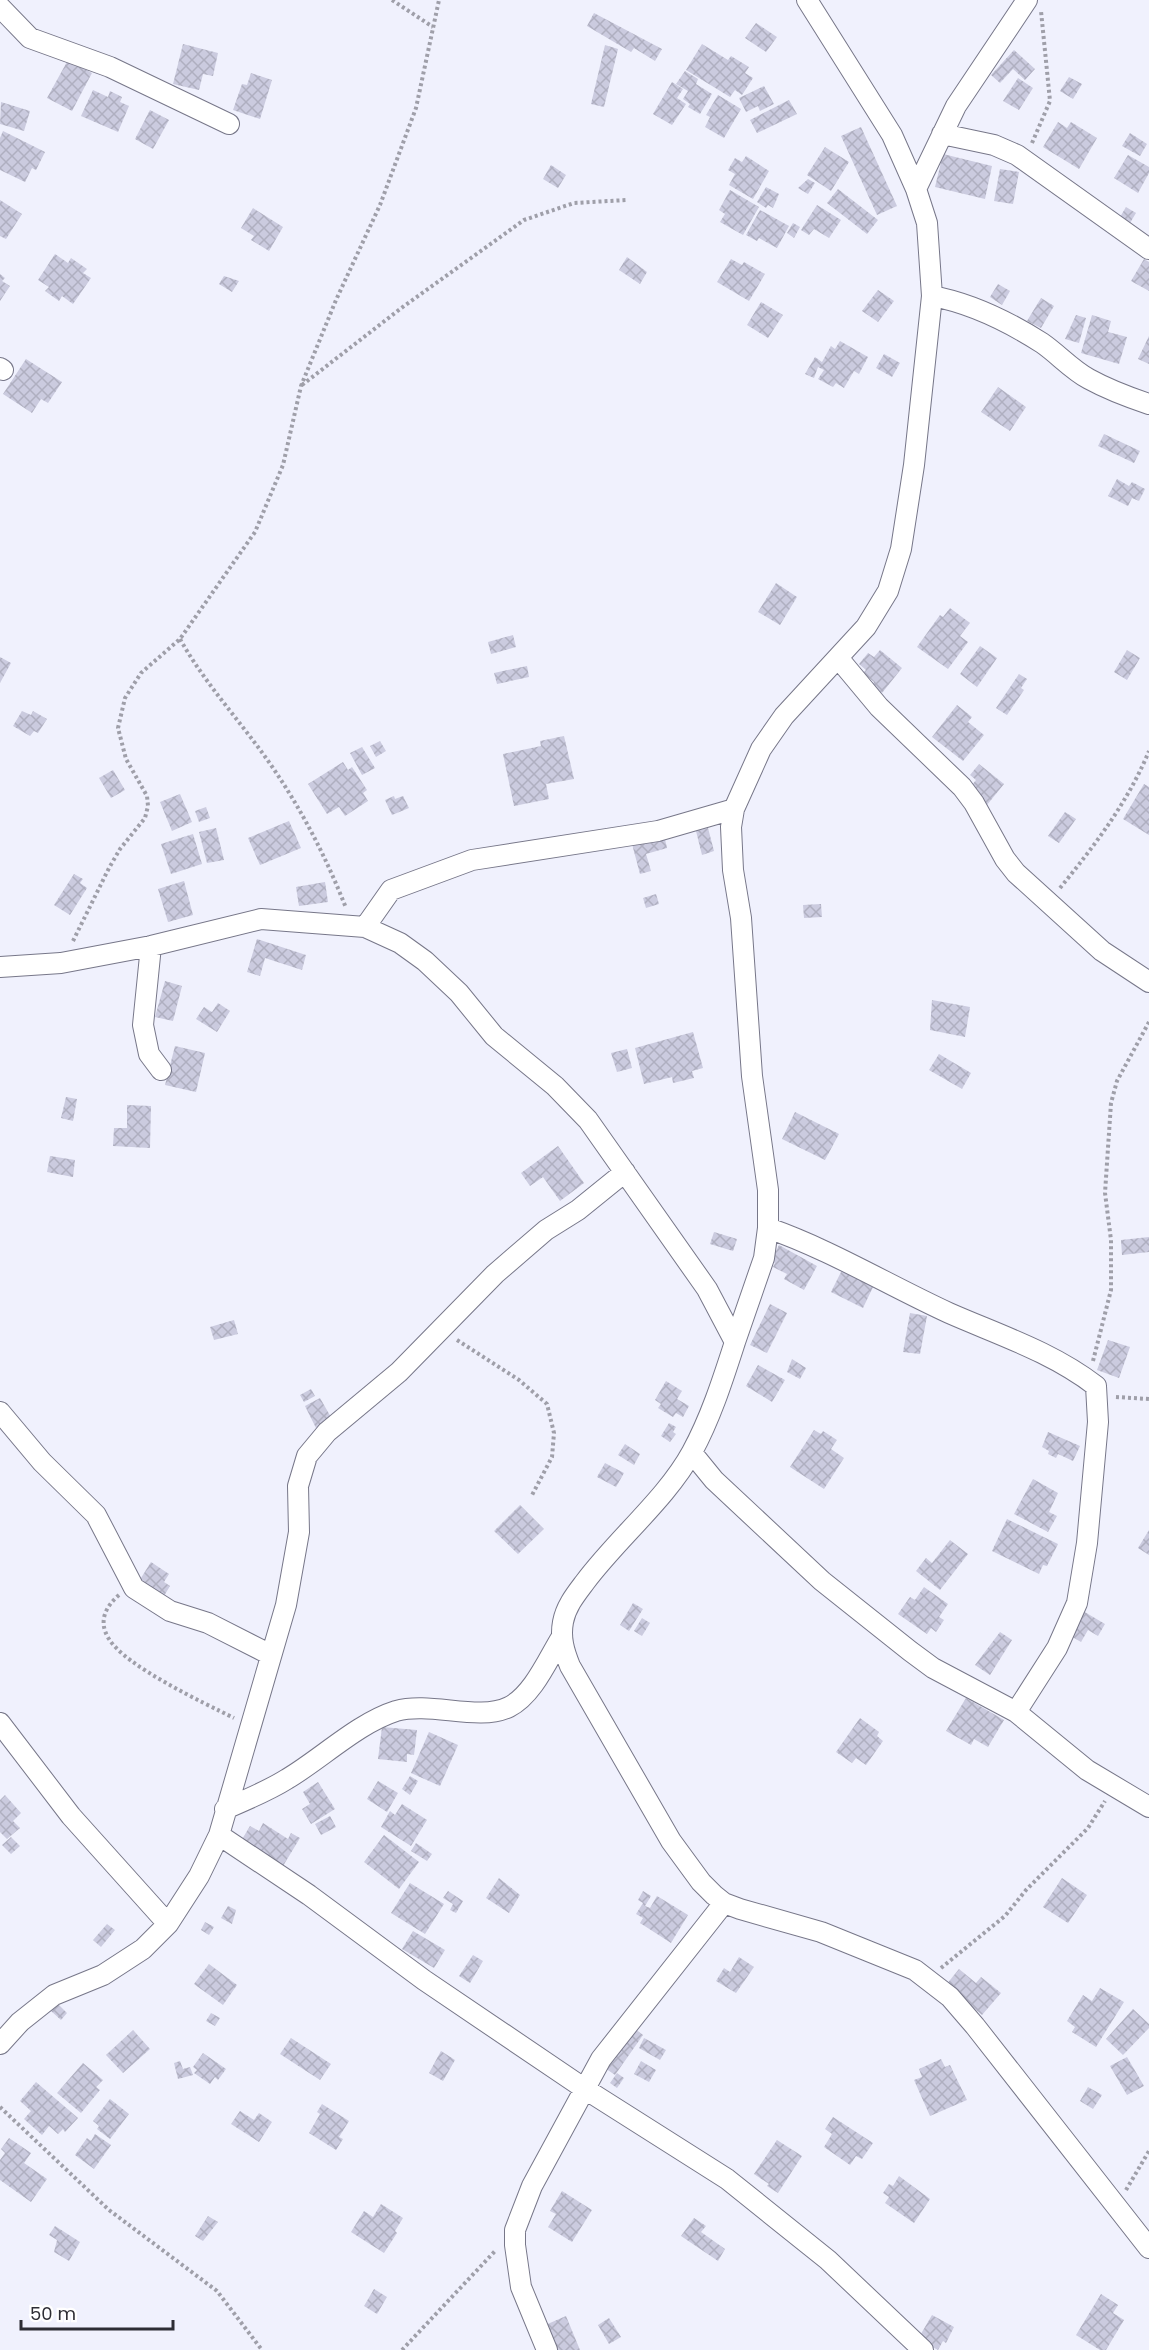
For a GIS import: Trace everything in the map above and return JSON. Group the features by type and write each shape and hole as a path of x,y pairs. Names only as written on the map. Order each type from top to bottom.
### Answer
{"street":[{"path":"807,0 892,135 916,189 927,223 932,296 924,393 896,569 879,609 839,659 805,691 767,741 746,779 734,809 731,827 733,870 741,918 752,1076 768,1190 768,1228 764,1258 716,1399 692,1453 670,1484 601,1561 570,1603 563,1620 561,1638 570,1666 585,1694 651,1803 671,1841 701,1882 724,1903 821,1932 898,1963 928,1979 950,1997 975,2026 1149,2248"},
{"path":"916,189 956,106 1033,3"},
{"path":"0,7 30,38 110,68 229,124"},
{"path":"942,134 994,145 1025,161 1149,249"},
{"path":"932,296 949,299 1006,324 1041,343 1087,378 1117,393 1149,404"},
{"path":"839,659 879,706 962,787 974,803 1005,859 1048,903 1107,955 1149,982"},
{"path":"359,926 391,890 472,860 658,831 734,809"},
{"path":"0,967 61,963 151,946 261,919 359,926 400,944 425,961 451,985 494,1036 555,1086 588,1120 706,1289 735,1342"},
{"path":"151,946 142,1024 149,1054 162,1070"},
{"path":"0,2044 20,2022 54,1995 103,1975 143,1949 168,1924 200,1876 219,1835 292,1575 299,1532 298,1486 307,1456 327,1432 399,1372 495,1274 546,1230 578,1210 625,1172"},
{"path":"768,1228 824,1250 933,1305 1038,1351 1081,1374 1096,1391 1098,1422 1087,1543 1077,1603 1057,1648 1016,1712"},
{"path":"0,1412 42,1462 96,1515 134,1588 170,1611 208,1623 271,1655"},
{"path":"692,1453 736,1501 822,1581 872,1622 933,1668 1016,1712 1104,1781 1149,1808"},
{"path":"225,1809 286,1780 376,1721 394,1712 416,1707 497,1712 512,1706 534,1681 561,1638"},
{"path":"0,1723 71,1816 168,1924"},
{"path":"219,1835 309,1895 424,1980 585,2089 727,2179 828,2260 923,2350"},
{"path":"547,2350 521,2287 514,2245 515,2230 532,2186 602,2059 724,1903"}],"path":[{"path":"392,0 433,27"},
{"path":"61,963 109,868 120,849 145,818 148,806 147,796 126,759 118,728 125,698 141,673 180,639 255,532 283,465 301,386 336,300 380,205 417,108 439,0"},
{"path":"1025,161 1050,100 1043,18 1033,3"},
{"path":"301,386 404,306 524,220 574,203 627,200"},
{"path":"180,639 196,666 280,777 316,840 359,926"},
{"path":"1048,903 1109,825 1138,776 1149,750"},
{"path":"1149,1022 1117,1081 1111,1103 1105,1193 1111,1240 1111,1290 1093,1363 1096,1391 1149,1399"},
{"path":"441,1330 519,1380 548,1404 554,1433 552,1457 531,1497"},
{"path":"127,1571 123,1591 108,1605 103,1617 108,1638 116,1649 171,1685 250,1726"},
{"path":"928,1979 1005,1916 1026,1890 1088,1828 1107,1798 1104,1781"},
{"path":"0,2107 110,2210 217,2291 262,2350"},
{"path":"1116,2206 1149,2151"},
{"path":"402,2350 515,2230"}],"building":[{"path":"594,13 662,49 655,61 634,48 631,52 587,26"},
{"path":"756,23 777,37 766,52 745,38"},
{"path":"183,44 218,53 213,76 203,74 199,90 173,84"},
{"path":"702,44 728,60 731,56 749,67 745,73 753,78 742,95 735,90 730,97 686,70"},
{"path":"605,45 618,49 604,107 591,104"},
{"path":"1014,50 1035,69 1025,80 1013,69 1000,83 991,75"},
{"path":"68,60 92,73 72,111 47,98"},
{"path":"685,71 698,79 696,84 712,94 700,114 688,107 690,104 683,99 688,91 676,84"},
{"path":"251,73 272,80 260,119 233,110 242,84 247,85"},
{"path":"1069,77 1082,84 1073,99 1060,91"},
{"path":"1018,78 1033,88 1019,110 1003,101"},
{"path":"672,82 683,89 677,98 686,104 672,125 653,114"},
{"path":"764,86 774,104 760,111 758,106 746,112 739,98"},
{"path":"93,90 108,97 110,91 122,97 120,102 129,106 118,132 81,116"},
{"path":"718,95 741,109 724,138 705,127 710,117 706,115"},
{"path":"789,100 797,114 757,133 750,120"},
{"path":"1,102 30,111 24,131 0,124"},
{"path":"150,110 169,120 153,149 135,139"},
{"path":"1058,122 1067,128 1071,122 1097,138 1079,169 1043,147"},
{"path":"861,127 897,206 877,215 841,136"},
{"path":"3,131 45,152 36,170 32,168 25,182 0,170 0,138"},
{"path":"1130,133 1147,144 1140,156 1122,146"},
{"path":"825,147 849,162 831,191 807,175"},
{"path":"943,154 992,166 985,199 935,187"},
{"path":"1128,155 1149,167 1149,173 1138,193 1114,178"},
{"path":"746,156 769,171 753,199 729,185 735,174 728,170 735,158 742,162"},
{"path":"551,165 566,175 558,188 543,179"},
{"path":"1000,169 1019,172 1013,204 994,201"},
{"path":"808,179 815,183 808,194 798,188"},
{"path":"766,187 779,194 773,208 768,205 766,208 757,202"},
{"path":"838,189 878,220 867,234 827,203"},
{"path":"730,190 759,207 743,235 720,222 725,214 719,210"},
{"path":"0,200 22,214 6,239 0,236"},
{"path":"817,205 841,220 829,238 814,229 809,235 801,230"},
{"path":"1126,207 1136,213 1130,223 1120,217"},
{"path":"253,208 283,227 269,251 251,240 254,236 241,228"},
{"path":"760,210 789,226 777,248 759,238 757,241 746,235"},
{"path":"793,223 800,227 794,238 787,233"},
{"path":"55,254 68,263 71,258 87,269 83,273 91,278 73,304 62,296 59,301 45,291 49,287 38,280"},
{"path":"627,257 647,272 640,284 619,270"},
{"path":"731,259 742,265 744,262 765,274 749,301 717,282"},
{"path":"1144,259 1149,262 1149,291 1131,281"},
{"path":"0,274 5,278 2,281 10,286 0,301"},
{"path":"224,276 239,281 232,292 219,284"},
{"path":"998,284 1010,291 1002,305 990,297"},
{"path":"878,290 894,301 878,322 862,311"},
{"path":"1041,298 1054,306 1041,328 1027,321"},
{"path":"761,302 783,315 768,338 747,325"},
{"path":"1076,315 1086,318 1079,343 1065,339"},
{"path":"1092,315 1111,321 1108,332 1127,337 1119,364 1081,353"},
{"path":"1149,336 1149,364 1138,359"},
{"path":"840,341 868,357 859,374 854,371 844,388 836,383 833,387 818,379 824,370 818,367 814,378 805,374 815,357 822,362 831,346 835,349"},
{"path":"884,354 900,363 892,377 876,368"},
{"path":"26,359 62,382 48,403 41,399 32,413 3,394"},
{"path":"998,387 1026,407 1010,431 981,412"},
{"path":"1104,434 1140,451 1134,463 1098,446"},
{"path":"1117,479 1129,486 1132,482 1145,489 1139,501 1132,498 1128,506 1108,496"},
{"path":"776,583 797,597 780,625 758,612"},
{"path":"950,608 970,623 960,636 968,642 948,669 917,647 940,615 943,617"},
{"path":"513,635 516,647 491,654 488,642"},
{"path":"980,646 997,658 977,687 960,674"},
{"path":"880,650 902,668 882,693 872,685 874,682 863,673 866,670 859,664 868,653 874,657"},
{"path":"1127,650 1140,658 1127,680 1114,672"},
{"path":"0,657 11,663 0,683"},
{"path":"527,666 529,677 497,684 494,673"},
{"path":"1019,674 1027,679 1021,688 1024,690 1007,715 996,708"},
{"path":"957,705 972,717 968,722 984,735 963,761 932,737"},
{"path":"22,711 31,715 33,711 47,719 38,733 34,731 30,736 13,726"},
{"path":"564,736 574,779 546,784 549,799 514,806 503,754 541,746 540,741"},
{"path":"380,741 386,751 376,757 370,746"},
{"path":"362,747 375,768 362,775 350,753"},
{"path":"343,762 348,770 352,767 367,790 363,793 368,801 345,816 339,807 327,814 308,784"},
{"path":"979,764 1004,784 987,805 968,790 976,780 970,775"},
{"path":"113,770 125,790 111,798 99,778"},
{"path":"1144,784 1149,787 1149,835 1123,819"},
{"path":"180,794 192,822 172,831 160,802"},
{"path":"394,796 395,799 403,796 409,808 392,815 385,800"},
{"path":"206,807 210,818 199,822 195,811"},
{"path":"1065,812 1076,819 1059,843 1048,836"},
{"path":"289,821 301,848 260,865 248,838"},
{"path":"216,828 224,860 207,863 199,832"},
{"path":"708,828 714,851 702,855 696,831"},
{"path":"193,834 202,864 171,874 161,844"},
{"path":"664,835 667,848 646,854 651,871 640,874 632,844"},
{"path":"74,874 83,879 80,883 87,888 70,915 54,905"},
{"path":"184,881 193,915 168,922 158,889"},
{"path":"325,882 328,902 299,906 296,887"},
{"path":"656,894 659,904 646,908 643,898"},
{"path":"821,904 822,917 804,918 803,905"},
{"path":"257,939 306,955 302,970 265,958 260,976 247,972"},
{"path":"165,981 182,986 173,1021 155,1017"},
{"path":"932,1000 970,1007 965,1037 930,1030"},
{"path":"218,1003 230,1011 217,1032 196,1019 204,1007 212,1012"},
{"path":"693,1032 703,1068 692,1071 694,1078 673,1083 672,1077 644,1084 635,1048"},
{"path":"175,1046 205,1053 196,1092 165,1085"},
{"path":"627,1049 632,1068 617,1072 611,1053"},
{"path":"939,1054 971,1073 962,1089 929,1070"},
{"path":"66,1097 77,1099 73,1121 61,1118"},
{"path":"127,1105 151,1106 150,1148 113,1146 114,1128 127,1128"},
{"path":"795,1112 839,1134 825,1160 782,1139"},
{"path":"558,1146 584,1183 560,1201 543,1177 530,1186 521,1173"},
{"path":"50,1156 75,1160 73,1177 47,1172"},
{"path":"714,1232 737,1239 733,1251 710,1244"},
{"path":"1149,1237 1149,1252 1122,1255 1121,1240"},
{"path":"779,1245 817,1266 804,1290 784,1279 787,1274 773,1267 775,1263 771,1261"},
{"path":"844,1266 874,1285 863,1308 831,1292"},
{"path":"770,1304 787,1313 767,1353 750,1345"},
{"path":"910,1313 927,1316 920,1354 903,1352"},
{"path":"234,1320 238,1334 214,1340 210,1327"},
{"path":"1108,1340 1130,1347 1119,1378 1097,1370"},
{"path":"792,1359 806,1368 800,1379 787,1372"},
{"path":"758,1365 785,1380 772,1402 746,1386"},
{"path":"666,1381 682,1391 677,1399 689,1406 683,1417 676,1413 673,1417 658,1408 661,1404 655,1400"},
{"path":"311,1389 315,1396 304,1402 300,1395"},
{"path":"320,1398 332,1419 316,1428 305,1406"},
{"path":"669,1423 676,1427 673,1432 676,1434 670,1442 661,1436"},
{"path":"814,1430 821,1434 823,1431 837,1440 831,1449 844,1458 824,1489 790,1467"},
{"path":"1048,1432 1080,1446 1073,1461 1058,1454 1056,1458 1048,1454 1049,1451 1042,1447"},
{"path":"625,1444 640,1454 634,1465 618,1455"},
{"path":"605,1463 624,1473 616,1487 597,1477"},
{"path":"1033,1479 1058,1493 1049,1512 1057,1516 1048,1532 1014,1514"},
{"path":"520,1505 544,1529 518,1554 494,1531"},
{"path":"1007,1519 1058,1544 1047,1566 1043,1565 1039,1574 992,1551"},
{"path":"1149,1530 1149,1555 1138,1548"},
{"path":"950,1540 968,1554 940,1590 916,1571 926,1558 932,1563"},
{"path":"151,1562 169,1574 164,1582 170,1586 161,1601 136,1586"},
{"path":"924,1587 948,1604 939,1617 944,1620 936,1632 931,1628 927,1634 898,1614 910,1597 915,1600"},
{"path":"633,1603 643,1609 629,1631 620,1625"},
{"path":"1083,1611 1105,1624 1098,1636 1088,1630 1081,1642 1069,1635"},
{"path":"642,1618 650,1623 642,1636 634,1631"},
{"path":"1000,1632 1012,1640 990,1675 975,1665"},
{"path":"966,1698 1004,1720 988,1747 974,1739 971,1745 946,1731"},
{"path":"860,1718 879,1732 877,1736 883,1741 866,1765 856,1758 852,1763 836,1752"},
{"path":"382,1727 417,1730 414,1755 407,1754 407,1762 378,1759"},
{"path":"429,1732 458,1745 440,1786 411,1773"},
{"path":"410,1776 418,1781 410,1795 402,1789"},
{"path":"378,1781 398,1793 387,1812 367,1799"},
{"path":"318,1782 335,1809 311,1824 302,1809 310,1804 303,1792"},
{"path":"5,1795 21,1813 13,1821 20,1828 7,1839 0,1832 0,1800"},
{"path":"402,1804 427,1820 411,1846 381,1827 390,1811 395,1815"},
{"path":"330,1816 336,1827 321,1835 315,1824"},
{"path":"263,1823 288,1839 291,1833 300,1838 283,1866 241,1841 250,1826 259,1831"},
{"path":"384,1835 419,1862 399,1889 364,1862"},
{"path":"11,1837 20,1846 11,1854 2,1845"},
{"path":"416,1843 432,1854 427,1861 411,1851"},
{"path":"499,1878 520,1895 509,1913 486,1898"},
{"path":"1062,1878 1087,1895 1068,1923 1043,1907"},
{"path":"410,1883 444,1904 425,1934 391,1913"},
{"path":"448,1891 463,1901 456,1913 450,1910 453,1904 443,1898"},
{"path":"643,1891 651,1896 645,1906 650,1908 657,1896 688,1915 671,1943 640,1923 643,1918 636,1914 643,1903 638,1900"},
{"path":"228,1906 236,1910 232,1924 221,1918"},
{"path":"205,1922 214,1927 209,1935 201,1930"},
{"path":"107,1924 115,1930 101,1947 93,1940"},
{"path":"413,1931 445,1950 434,1968 402,1949"},
{"path":"473,1955 483,1961 470,1983 459,1976"},
{"path":"739,1957 754,1967 736,1993 716,1981 724,1968 730,1972"},
{"path":"209,1964 237,1985 223,2005 194,1984"},
{"path":"959,1969 976,1983 981,1977 1001,1993 982,2015 946,1985"},
{"path":"1100,1988 1124,2002 1096,2047 1072,2032 1075,2027 1067,2021 1083,1995 1092,2001"},
{"path":"58,2004 67,2013 61,2020 51,2011"},
{"path":"1133,2009 1149,2024 1149,2028 1123,2055 1106,2039"},
{"path":"211,2013 220,2018 215,2026 206,2021"},
{"path":"631,2026 643,2035 615,2075 602,2066"},
{"path":"133,2030 150,2049 123,2073 106,2055"},
{"path":"291,2038 331,2064 320,2080 280,2054"},
{"path":"644,2038 666,2050 660,2060 639,2048"},
{"path":"441,2051 455,2060 443,2081 429,2073"},
{"path":"203,2053 226,2069 218,2080 215,2077 210,2084 194,2073 197,2070 193,2067"},
{"path":"1127,2057 1144,2086 1127,2095 1110,2066"},
{"path":"941,2059 945,2067 950,2065 967,2100 930,2116 914,2080 922,2077 919,2069"},
{"path":"180,2061 183,2069 190,2067 193,2075 178,2079 174,2063"},
{"path":"641,2061 656,2070 649,2082 634,2074"},
{"path":"83,2063 103,2080 96,2087 100,2090 81,2113 57,2093"},
{"path":"617,2073 624,2078 617,2088 610,2083"},
{"path":"36,2082 78,2118 65,2132 63,2129 58,2134 49,2126 42,2135 24,2119 31,2111 20,2101"},
{"path":"1088,2087 1102,2095 1093,2109 1080,2101"},
{"path":"110,2099 129,2114 110,2139 97,2129 99,2126 93,2121"},
{"path":"322,2104 349,2121 339,2137 343,2139 336,2150 309,2133 320,2114 317,2112"},
{"path":"240,2111 254,2120 259,2113 272,2122 259,2142 231,2124"},
{"path":"833,2117 873,2143 862,2159 856,2156 850,2165 824,2147 832,2134 825,2129"},
{"path":"95,2134 111,2145 94,2169 75,2155 87,2138 91,2141"},
{"path":"9,2138 31,2153 24,2163 47,2179 31,2202 0,2180 0,2160 5,2153 1,2149"},
{"path":"777,2140 802,2156 778,2193 754,2174"},
{"path":"899,2176 930,2199 914,2223 885,2203 889,2197 883,2193 889,2184 893,2186"},
{"path":"562,2191 592,2210 572,2242 548,2227 556,2214 550,2211"},
{"path":"381,2204 403,2218 395,2231 397,2233 384,2253 351,2232 364,2211 373,2217"},
{"path":"208,2216 218,2222 203,2241 195,2236"},
{"path":"694,2218 706,2226 701,2232 725,2249 718,2261 681,2236"},
{"path":"55,2226 80,2242 69,2261 54,2252 57,2240 49,2235"},
{"path":"374,2289 387,2297 377,2314 364,2306"},
{"path":"1101,2294 1118,2305 1113,2313 1124,2320 1106,2350 1100,2350 1076,2335"},
{"path":"932,2315 954,2327 946,2343 943,2341 938,2350 918,2339"},
{"path":"566,2316 580,2350 554,2350 543,2326"},
{"path":"609,2318 621,2337 609,2344 598,2325"}]}
